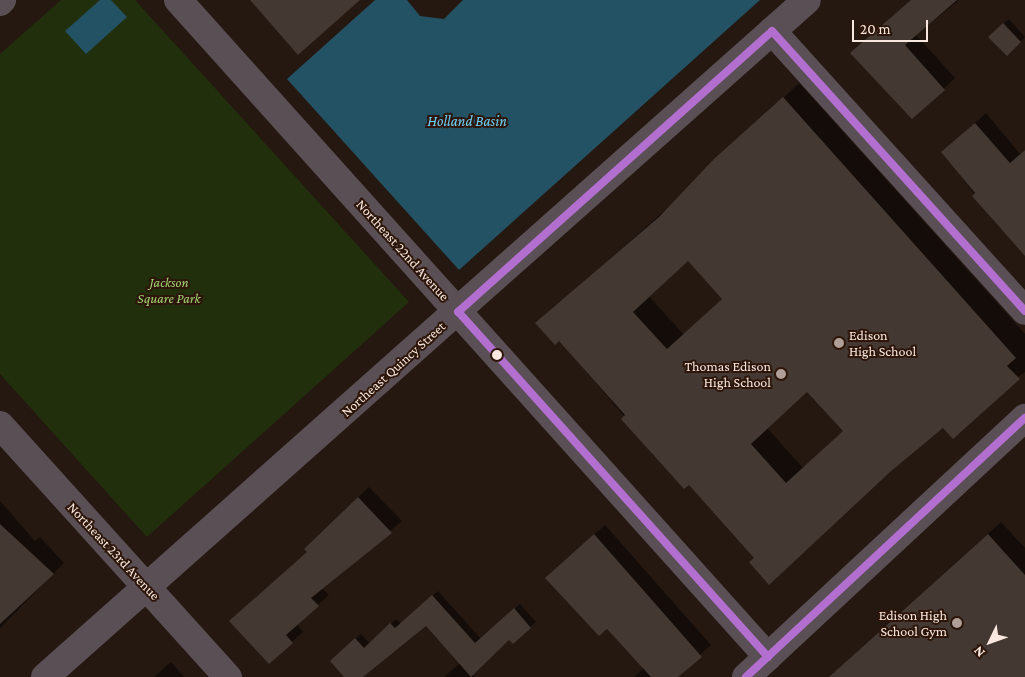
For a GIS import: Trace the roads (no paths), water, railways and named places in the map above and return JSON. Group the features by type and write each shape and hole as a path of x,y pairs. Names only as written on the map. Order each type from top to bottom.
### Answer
{"street":[{"name":"Northeast 22nd Avenue","path":"178,0 768,657"},
{"name":"Northeast Quincy Street","path":"45,677 145,586 458,312 807,0"},
{"path":"772,31 1025,311"},
{"path":"746,677 1025,418"},
{"name":"Northeast 23rd Avenue","path":"0,425 228,677"}],"water":[{"path":"100,0 111,0 127,17 86,54 65,31"},
{"name":"Holland Basin","path":"375,0 407,0 420,16 444,19 463,0 760,0 459,270 287,79"}],"place":[{"name":"Edison High School","path":"839,343"},
{"name":"Thomas Edison High School","path":"781,374"},
{"name":"Edison High School Gym","path":"957,623"}],"park label":[{"name":"Jackson Square Park","path":"169,290"}]}
